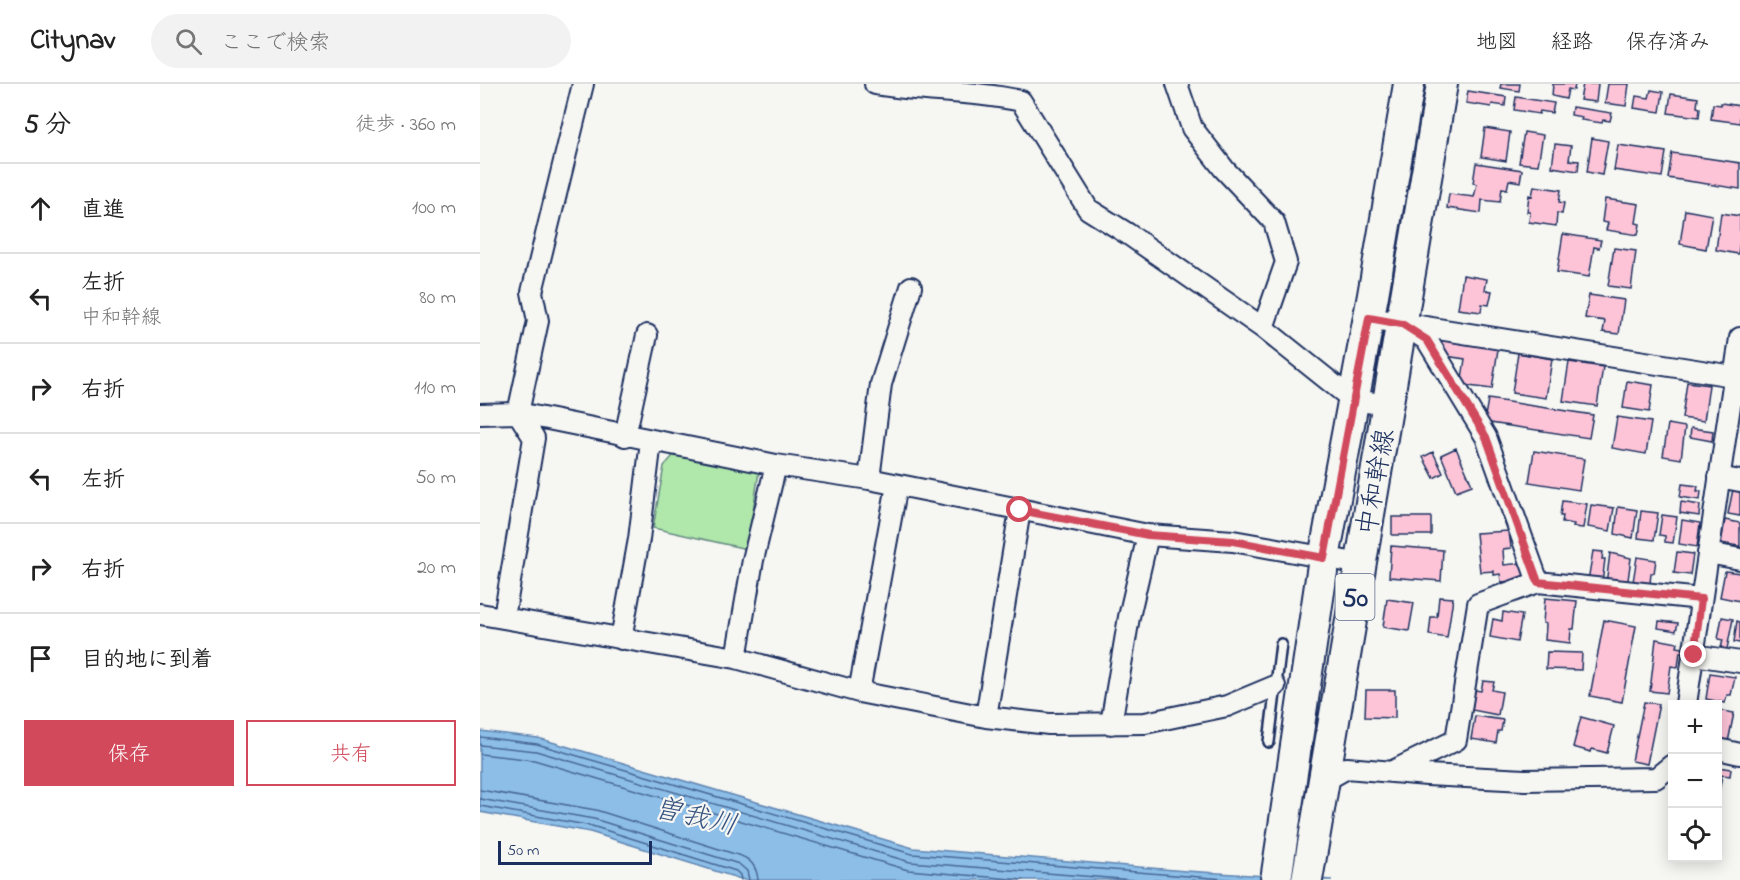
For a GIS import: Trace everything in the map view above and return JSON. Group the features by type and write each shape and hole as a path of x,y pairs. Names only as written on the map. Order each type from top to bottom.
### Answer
{"main road":[{"name":"中和幹線","path":"1276,880 1324,558 1369,318 1409,84"},
{"name":"中和幹線","path":"1307,880 1442,84"}],"street":[{"path":"504,616 534,438 518,413 538,321 532,292 583,84"},
{"path":"875,84 902,89 994,95 1021,100 1088,209 1128,234 1263,328 1353,400 1388,405"},
{"path":"1177,84 1192,128 1224,169 1274,222 1286,262 1263,328"},
{"path":"869,479 881,384 911,287"},
{"path":"1369,318 1733,376"},
{"path":"1402,324 1427,340 1486,437 1538,582"},
{"path":"625,436 647,335"},
{"path":"1687,700 1740,338"},
{"path":"480,414 518,413 625,436 776,465 869,479 1148,535 1233,541 1361,564"},
{"path":"621,639 639,539 651,441"},
{"path":"736,658 753,560 776,465"},
{"path":"1719,477 1740,481"},
{"path":"859,692 897,485"},
{"path":"986,717 1020,510"},
{"path":"1111,724 1129,617 1148,535"},
{"path":"1708,553 1740,559"},
{"path":"1391,772 1456,740 1478,604 1538,582 1701,599"},
{"path":"480,614 504,616 736,658 859,692 986,717 1049,724 1145,723 1227,706 1275,686"},
{"path":"1694,655 1740,662"},
{"path":"1722,750 1740,754"},
{"path":"1323,785 1347,768 1525,780 1656,778 1668,768"}],"lane":[{"path":"1269,742 1281,644"}],"green space":[{"path":"678,450 760,465 747,549 653,528 664,466"}],"water":[{"name":"曽我川","path":"480,731 538,738 913,848 1186,871 1332,880 744,880 590,832 480,812"}],"building":[{"path":"1501,84 1520,84 1519,91 1500,88"},
{"path":"1553,84 1575,84 1574,90 1568,89 1566,99 1552,96"},
{"path":"1583,84 1598,84 1596,102 1580,100"},
{"path":"1608,84 1629,84 1626,106 1605,103"},
{"path":"1651,90 1663,92 1660,112 1634,108 1636,96 1649,98"},
{"path":"1468,91 1506,97 1505,106 1492,104 1491,107 1466,103"},
{"path":"1671,94 1698,98 1699,117 1668,113"},
{"path":"1516,97 1554,103 1552,113 1540,111 1539,114 1514,110"},
{"path":"1721,103 1740,106 1740,123 1711,119 1713,104 1721,105"},
{"path":"1572,107 1612,113 1610,121 1603,120 1602,123 1581,120 1582,117 1571,115"},
{"path":"1485,128 1510,132 1506,161 1481,157"},
{"path":"1524,132 1543,135 1538,165 1519,163"},
{"path":"1592,138 1608,141 1602,175 1587,172"},
{"path":"1555,144 1571,146 1569,160 1579,161 1578,171 1552,167"},
{"path":"1618,145 1666,152 1662,177 1614,170"},
{"path":"1672,153 1740,163 1740,189 1668,178"},
{"path":"1476,163 1522,170 1520,182 1509,180 1507,189 1502,188 1500,202 1482,200 1481,213 1447,208 1449,194 1474,197 1477,184 1473,183"},
{"path":"1534,186 1561,190 1559,202 1564,203 1562,214 1557,213 1556,226 1529,222 1530,212 1527,212 1529,195 1532,196"},
{"path":"1605,199 1639,204 1636,223 1640,224 1638,235 1606,230 1608,223 1602,222"},
{"path":"1685,210 1712,215 1706,249 1680,244"},
{"path":"1721,213 1740,216 1738,254 1716,250"},
{"path":"1563,234 1601,240 1599,248 1594,247 1589,277 1557,272"},
{"path":"1614,248 1636,251 1631,289 1608,286"},
{"path":"1463,275 1487,279 1485,290 1492,291 1489,305 1482,304 1481,312 1458,309"},
{"path":"1589,295 1624,300 1619,334 1603,332 1605,321 1585,318"},
{"path":"1441,340 1498,349 1492,389 1461,385 1465,359 1439,355"},
{"path":"1518,353 1552,359 1546,398 1512,393"},
{"path":"1569,362 1603,367 1597,406 1563,401"},
{"path":"1627,381 1653,385 1649,412 1623,408"},
{"path":"1687,382 1709,385 1704,421 1682,418"},
{"path":"1488,399 1593,415 1589,438 1484,422"},
{"path":"1617,417 1651,422 1646,454 1612,448"},
{"path":"1668,424 1685,427 1681,459 1663,456"},
{"path":"1691,428 1713,431 1712,441 1690,437"},
{"path":"1456,448 1472,485 1456,491 1441,455"},
{"path":"1534,451 1584,459 1579,490 1529,482"},
{"path":"1433,452 1443,473 1434,478 1423,457"},
{"path":"1682,484 1698,486 1697,491 1701,491 1700,500 1680,497"},
{"path":"1733,489 1740,491 1740,516 1728,514"},
{"path":"1562,501 1587,504 1583,528 1562,522 1563,516 1560,516"},
{"path":"1681,502 1700,505 1699,516 1680,513"},
{"path":"1591,505 1614,508 1610,531 1588,527"},
{"path":"1618,507 1637,510 1633,538 1615,534"},
{"path":"1641,511 1658,513 1654,540 1638,538"},
{"path":"1662,515 1677,517 1673,543 1665,542 1665,536 1659,535"},
{"path":"1392,517 1431,517 1431,535 1392,535"},
{"path":"1682,520 1700,523 1697,547 1679,544"},
{"path":"1725,520 1740,523 1740,549 1738,549 1739,546 1721,543"},
{"path":"1509,531 1511,548 1503,549 1504,565 1523,563 1525,580 1501,582 1500,574 1494,575 1494,571 1480,572 1476,533"},
{"path":"1391,546 1443,550 1441,581 1389,577"},
{"path":"1593,551 1603,552 1602,559 1605,559 1602,583 1588,581"},
{"path":"1677,552 1693,554 1690,575 1674,573"},
{"path":"1610,553 1631,558 1627,587 1606,584"},
{"path":"1637,557 1656,560 1650,584 1633,582"},
{"path":"1725,571 1740,573 1740,601 1720,597"},
{"path":"1439,597 1453,598 1447,638 1429,635 1431,617 1437,617"},
{"path":"1545,598 1577,601 1570,643 1545,640 1546,624 1543,623"},
{"path":"1387,599 1414,603 1409,631 1383,627"},
{"path":"1503,612 1522,615 1517,642 1490,637 1493,619 1502,621"},
{"path":"1722,617 1733,619 1727,649 1721,648 1723,640 1718,639"},
{"path":"1604,620 1636,626 1622,702 1590,696"},
{"path":"1659,621 1678,623 1676,631 1658,628"},
{"path":"1737,621 1740,622 1740,643 1734,642"},
{"path":"1656,639 1678,643 1677,647 1683,648 1680,652 1678,667 1671,666 1667,693 1650,691"},
{"path":"1547,652 1582,653 1581,670 1546,669"},
{"path":"1710,673 1735,677 1731,695 1727,695 1725,703 1722,700 1706,699"},
{"path":"1483,681 1494,682 1492,690 1502,692 1498,715 1472,710 1475,690 1481,691"},
{"path":"1366,690 1395,690 1395,718 1365,717"},
{"path":"1644,702 1659,704 1647,764 1632,761"},
{"path":"1722,711 1734,713 1728,742 1722,741"},
{"path":"1475,716 1503,720 1496,743 1471,739"},
{"path":"1581,717 1614,726 1607,753 1573,747"},
{"path":"1722,768 1731,769 1730,776 1722,775"}],"route":[{"path":"1020,510 1148,535 1233,541 1324,558 1369,318 1402,324 1427,340 1486,437 1538,582 1701,599 1694,655"}]}
